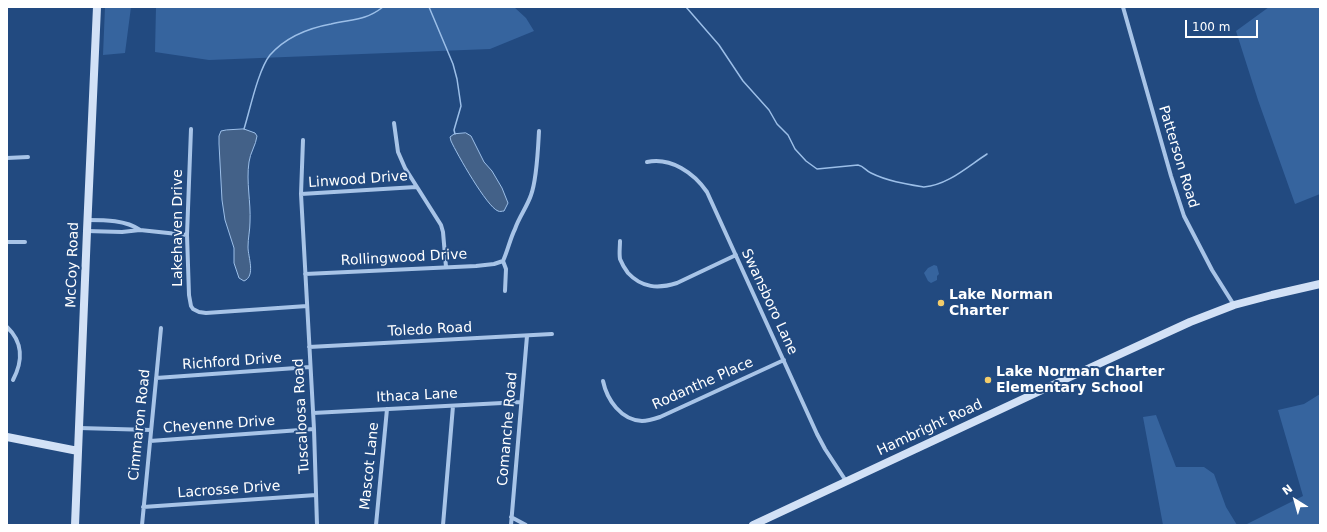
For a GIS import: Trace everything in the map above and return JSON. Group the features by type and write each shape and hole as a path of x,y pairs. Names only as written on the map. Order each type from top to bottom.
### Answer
{"main road":[{"name":"McCoy Road","path":"75,525 87,220 98,7"},
{"name":"Hambright Road","path":"753,525 1183,325 1234,305 1272,294 1320,284"},
{"path":"7,437 78,451"}],"street":[{"name":"Patterson Road","path":"1123,7 1171,176 1184,216 1212,270 1234,305"},
{"path":"394,123 398,152 405,168 441,225 446,267"},
{"name":"Lakehaven Drive","path":"191,129 186,235 189,301 191,306 196,311 206,313 307,306"},
{"path":"505,291 506,269 503,261 517,222 532,194 539,131"},
{"path":"303,140 302,194 307,306"},
{"path":"7,158 28,158"},
{"name":"Swansboro Lane","path":"647,162 659,161 686,170 698,180 707,192 817,434 846,482"},
{"name":"Linwood Drive","path":"302,194 416,187"},
{"path":"87,220 121,222 135,226 140,230"},
{"path":"87,231 122,232 140,230 186,235"},
{"path":"620,240 620,260 625,269 636,280 654,287 677,283 736,255"},
{"path":"7,242 25,242"},
{"name":"Rollingwood Drive","path":"305,274 494,264 503,261"},
{"name":"Tuscaloosa Road","path":"307,306 314,429 317,525"},
{"path":"7,327 16,338 20,354 20,367 13,380"},
{"name":"Cimmaron Road","path":"142,525 161,328"},
{"name":"Toledo Road","path":"309,347 552,334"},
{"name":"Comanche Road","path":"511,525 527,336"},
{"name":"Rodanthe Place","path":"603,381 609,399 617,410 635,420 647,421 660,417 784,360"},
{"name":"Richford Drive","path":"156,378 310,367"},
{"name":"Ithaca Lane","path":"313,413 522,402"},
{"path":"443,525 452,406"},
{"name":"Mascot Lane","path":"376,525 387,409"},
{"path":"79,428 151,430"},
{"name":"Cheyenne Drive","path":"150,441 314,429"},
{"name":"Lacrosse Drive","path":"144,507 316,495"},
{"path":"511,517 526,525"}],"shaded area":[{"path":"105,7 131,7 125,53 103,55"},
{"path":"156,7 514,7 526,18 534,31 490,49 209,60 155,52"},
{"path":"1269,7 1320,7 1320,194 1295,204 1258,100 1236,31"},
{"path":"244,129 255,133 257,136 248,170 250,225 248,247 251,271 248,279 244,281 239,278 234,263 234,248 225,220 222,200 219,136 221,131"},
{"path":"466,133 471,136 484,162 492,171 502,188 508,203 504,211 498,211 493,207 480,191 451,141 450,137 454,134"},
{"path":"934,265 937,266 939,274 937,276 937,280 931,283 928,281 924,273 928,268"},
{"path":"1320,394 1320,525 1245,525 1303,496 1278,410 1304,404"},
{"path":"1156,415 1176,467 1204,467 1214,474 1226,507 1237,525 1163,525 1143,417"}],"waterway":[{"path":"244,129 262,70 270,55 276,49 298,34 323,26 358,19 370,15 383,7"},
{"path":"429,7 453,64 457,79 461,106 454,130 455,134"},
{"path":"686,7 719,45 743,81 769,110 777,124 788,135 795,149 806,161 817,169 858,165 862,166 869,172 884,178 924,187 933,186 949,179 965,170 987,154"}],"place":[{"name":"Lake Norman Charter","path":"941,303"},
{"name":"Lake Norman Charter Elementary School","path":"988,380"}]}
